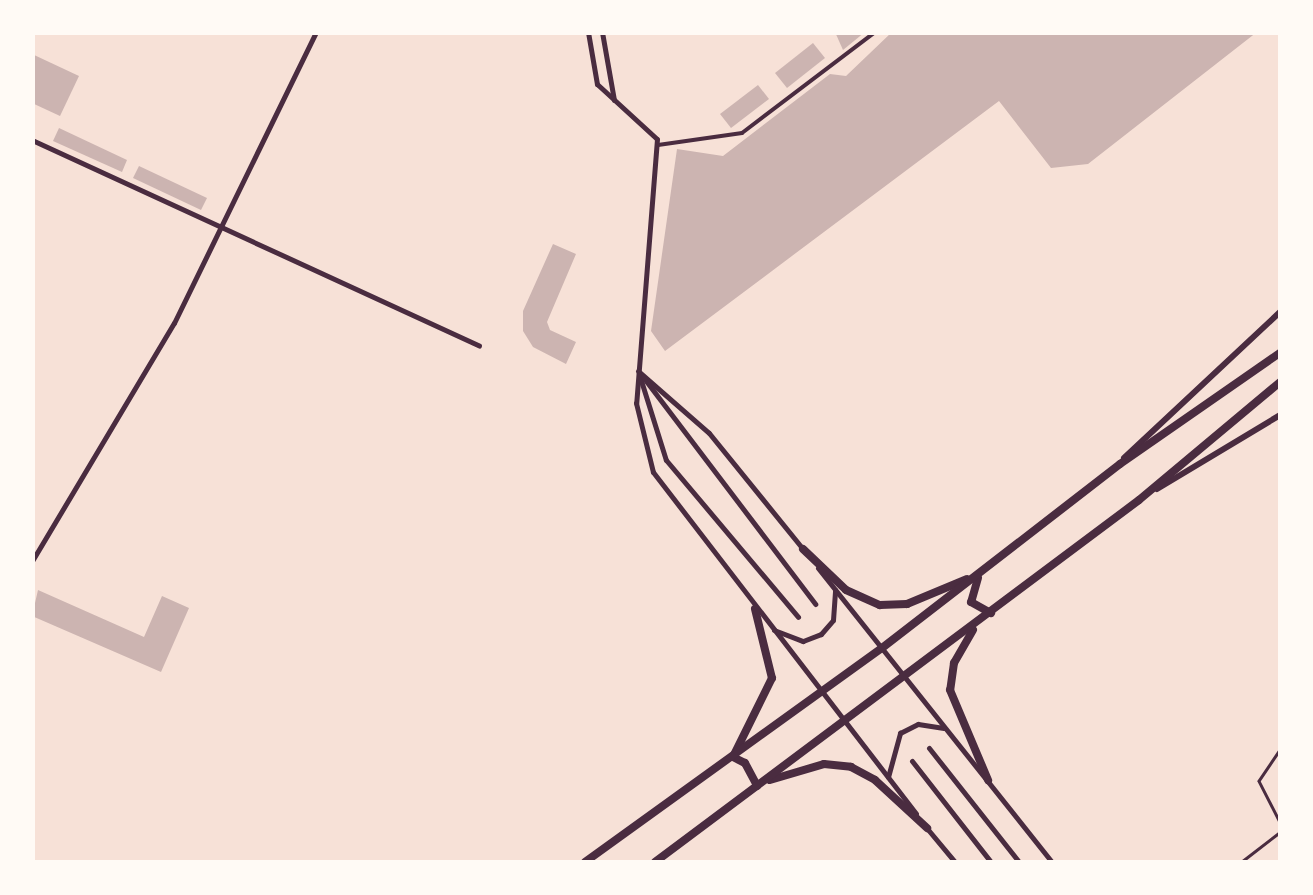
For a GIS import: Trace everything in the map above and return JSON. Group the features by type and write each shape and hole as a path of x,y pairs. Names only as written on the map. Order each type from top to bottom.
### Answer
{"main road":[{"path":"1120,464 1280,312"},
{"path":"584,862 823,692 1120,464 1280,353"},
{"path":"655,862 991,613 1138,500 1280,382"},
{"path":"1138,500 1280,415"},
{"path":"803,549 846,590 880,605 907,604 980,574"},
{"path":"980,574 971,602 991,613"},
{"path":"733,757 772,678 755,609"},
{"path":"988,780 956,719 950,680 960,651 991,613"},
{"path":"733,757 745,763 756,786"},
{"path":"756,786 798,768 839,764 875,780 927,828"}],"street":[{"path":"32,561 174,322 316,32"},
{"path":"588,32 593,74 615,103 650,128 658,145 636,403 652,472 955,862"},
{"path":"602,32 615,103"},
{"path":"658,145 742,133 875,32"},
{"path":"32,140 218,230 478,346"},
{"path":"638,371 709,433 1052,862"},
{"path":"638,371 815,604"},
{"path":"638,371 666,460 798,617"},
{"path":"771,629 796,640 816,637 833,620 835,589"},
{"path":"888,777 900,733 918,724 947,729"},
{"path":"929,748 1019,862"},
{"path":"912,761 991,862"}],"lane":[{"path":"1280,750 1259,781 1280,822"},
{"path":"1241,862 1280,832"}],"building":[{"path":"835,32 865,32 843,50"},
{"path":"892,32 1257,32 1088,164 1051,168 999,101 665,351 651,331 677,149 723,156 830,74 846,76"},
{"path":"813,43 825,58 787,88 775,73"},
{"path":"32,54 79,76 60,116 32,103"},
{"path":"758,85 769,99 731,128 720,114"},
{"path":"59,128 127,160 122,172 53,141"},
{"path":"139,166 207,198 201,210 133,178"},
{"path":"553,244 576,254 547,322 550,330 576,342 566,364 533,347 523,331 523,311"},
{"path":"38,590 144,637 162,596 189,608 161,672 32,616"}]}
